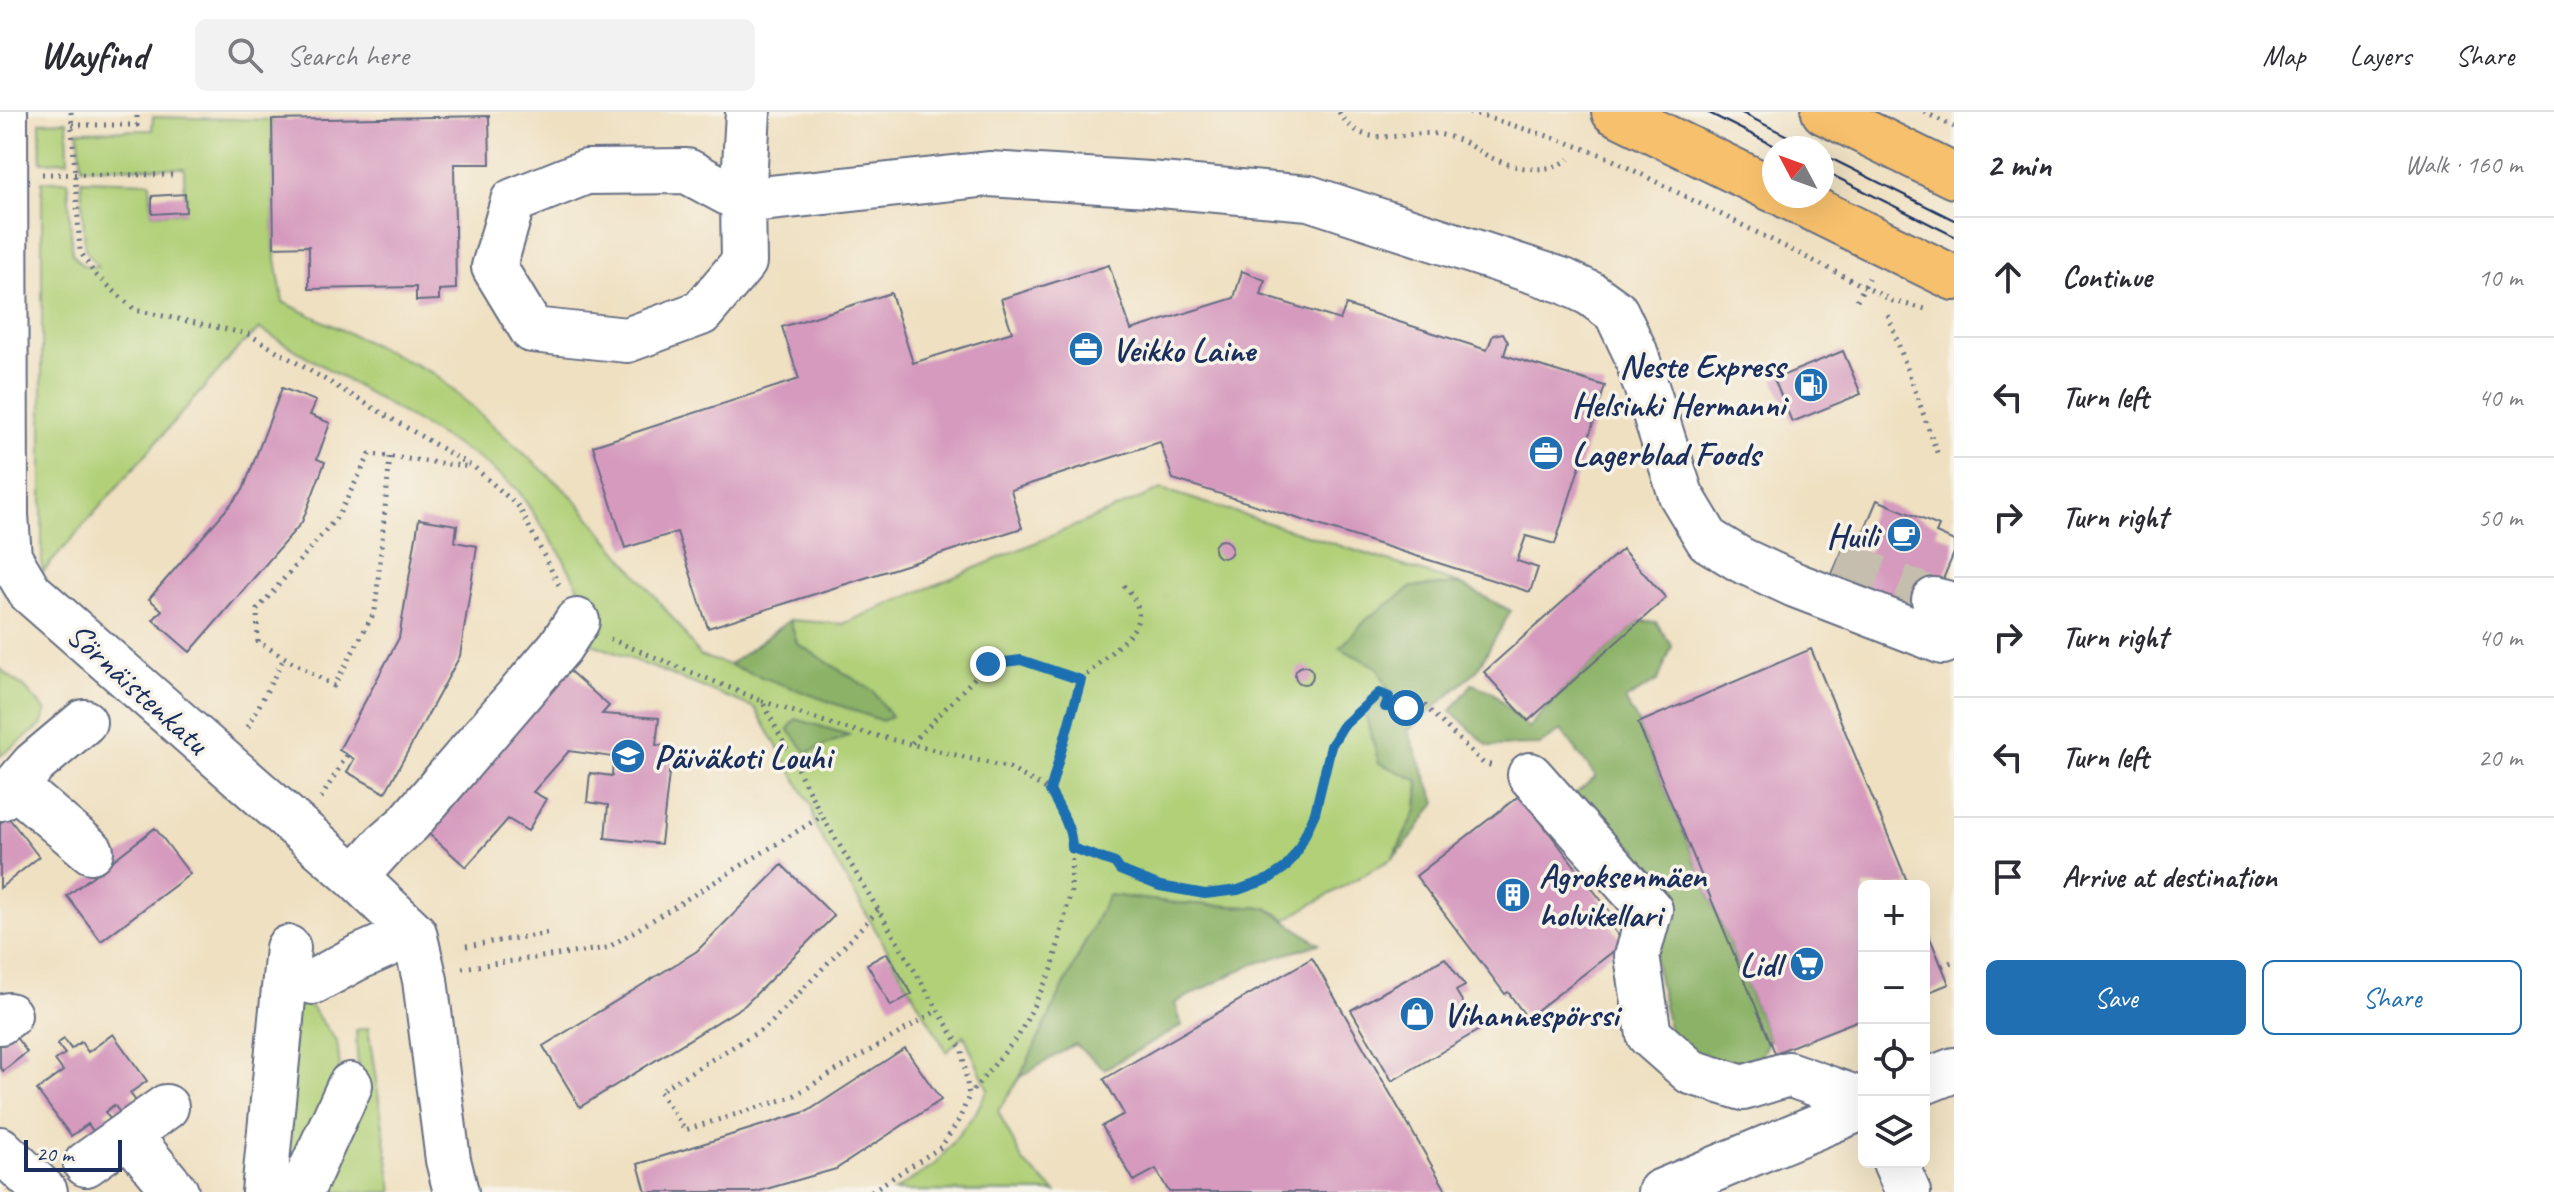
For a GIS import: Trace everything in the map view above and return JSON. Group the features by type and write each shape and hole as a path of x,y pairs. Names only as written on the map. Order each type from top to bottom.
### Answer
{"main road":[{"path":"1614,112 1762,184"},
{"path":"1824,112 1954,176"},
{"path":"1806,208 1942,294"}],"street":[{"name":"Sörnäistenkatu","path":"5,112 4,315 9,557 30,592 355,877 419,953"},
{"path":"748,112 743,201 744,262 701,313 627,340 532,330 494,267 513,201 586,172 687,171 743,201 989,174 1309,198 1564,281 1591,294 1616,312 1635,352 1681,495 1708,540 1741,560 1795,585 1943,642 1947,614"},
{"path":"355,877 408,824 560,647 577,621"},
{"path":"84,722 34,764 8,792 91,851"},
{"path":"1530,775 1650,910 1637,956 1649,1035 1691,1072 1743,1088 1788,1074 1858,1102"},
{"path":"264,1192 300,965 419,953 448,1160 456,1192"},
{"path":"1930,1080 1954,1070"},
{"path":"301,1192 350,1085"},
{"path":"86,1164 166,1107"},
{"path":"1660,1192 1858,1107"},
{"path":"128,1134 176,1192"},
{"path":"0,1149 45,1192"},
{"path":"1898,1168 1908,1192"}],"path":[{"path":"71,112 75,173"},
{"path":"72,125 137,125 137,112"},
{"path":"1339,112 1358,131 1381,139 1415,134 1447,135 1494,159 1533,169 1557,168 1569,159"},
{"path":"1469,112 1605,156 1893,301 1942,294"},
{"path":"1924,112 1954,127"},
{"path":"36,174 177,175"},
{"path":"1888,315 1939,458"},
{"path":"390,457 375,611 334,686 258,642 257,610 338,516 370,454 475,468"},
{"path":"1050,791 1081,680 1135,627 1138,610 1133,593 1121,583"},
{"path":"248,727 284,658"},
{"path":"912,743 988,664 1021,660 1081,680"},
{"path":"1072,848 1115,863 1120,870 1160,886 1205,894 1238,890 1269,879 1286,867 1298,850 1315,813 1331,746 1343,726 1379,693 1389,697 1385,707 1406,708 1421,702 1459,739"},
{"path":"762,701 840,727 1009,768 1050,791 1072,840 1071,891 1052,969 1019,1035 969,1096"},
{"path":"300,830 347,755"},
{"path":"419,953 607,948 822,816"},
{"path":"878,910 768,1026 659,1091 685,1130 792,1097 938,1010"},
{"path":"466,946 550,933"},
{"path":"1942,966 1954,961"}],"green space":[{"path":"153,117 272,120 274,247 283,302 435,374 574,498 680,627 700,656 729,665 790,620 843,624 1162,489 1460,584 1412,587 1340,647 1378,668 1419,781 1417,810 1393,858 1286,919 1267,908 1176,903 1108,895 1020,1077 998,1111 1023,1162 1056,1192 894,1191 935,1165 976,1112 988,1089 964,1035 947,1052 816,828 811,805 755,708 578,638 595,618 562,556 517,489 478,458 260,329 242,344 42,573 42,181 68,181 72,253 82,265 98,267 85,249 81,180 150,182 152,214 185,212 184,168 82,167 78,131 152,130"},
{"path":"67,121 68,161 41,162 40,122"},
{"path":"1460,584 1511,611 1476,671 1408,731 1436,802 1413,836 1393,858 1417,810 1419,781 1379,763 1365,714 1388,688 1378,668 1340,648 1367,619 1412,587"},
{"path":"790,620 797,643 873,691 891,717 882,721 729,665"},
{"path":"1640,621 1656,622 1672,646 1658,680 1625,700 1638,723 1769,1039 1756,1067 1736,1078 1671,1040 1654,956 1658,900 1637,849 1601,842 1570,798 1596,777 1561,730 1540,745 1488,746 1451,711 1472,684 1491,691 1528,728 1566,687"},
{"path":"0,669 25,688 46,711 41,726 0,756"},
{"path":"796,719 849,735 807,753 788,729"},
{"path":"1108,895 1176,903 1267,908 1319,944 1248,966 1175,1003 1182,1026 1104,1069 1075,1044 1020,1077"},
{"path":"298,990 337,1042 340,1067 289,1192 282,1158"},
{"path":"368,1028 393,1192 311,1192 359,1091 356,1030"}],"building":[{"path":"489,116 490,164 454,164 456,289 439,290 439,300 416,301 416,287 309,289 309,246 274,247 272,120"},
{"path":"185,194 186,212 152,214 152,196"},
{"path":"1109,265 1131,330 1234,298 1242,271 1265,280 1261,295 1340,320 1346,305 1487,350 1493,335 1503,333 1508,342 1504,355 1605,386 1555,544 1526,536 1517,561 1538,568 1530,592 1173,479 1160,442 1011,490 1022,528 708,628 677,532 625,548 593,446 799,379 782,327 891,293 913,363 1012,332 1001,299"},
{"path":"1843,351 1861,394 1792,422 1774,379"},
{"path":"282,388 316,401 310,415 330,423 317,459 325,462 302,522 190,652 153,620 162,610 149,599 243,490"},
{"path":"1877,500 1939,526 1936,533 1954,541 1954,553 1928,615 1832,574 1845,544 1868,553 1872,542 1861,538"},
{"path":"419,519 457,525 455,542 477,546 460,656 385,793 347,772 354,759 339,750 399,638"},
{"path":"1223,540 1232,549 1223,558 1214,549"},
{"path":"1622,549 1666,598 1528,721 1484,672"},
{"path":"1811,649 1907,880 1858,880 1858,1020 1775,1053 1638,723"},
{"path":"563,665 609,706 602,714 659,718 656,745 672,747 661,844 605,838 608,805 587,802 590,773 612,776 613,757 569,751 533,792 546,799 528,831 508,819 466,867 420,826"},
{"path":"1304,666 1313,675 1304,684 1295,675"},
{"name":"Agroksenmäen holvikellari","path":"1520,795 1611,913 1605,918 1624,943 1527,1018 1508,992 1505,994 1416,876"},
{"path":"8,817 39,857 0,888 0,823"},
{"path":"155,828 190,874 101,941 67,896"},
{"path":"782,865 834,916 745,1005 580,1107 543,1046 697,951"},
{"path":"1930,938 1949,984 1930,992"},
{"path":"887,953 912,994 891,1006 867,964"},
{"path":"1312,958 1447,1192 1169,1192 1156,1169 1134,1181 1102,1126 1124,1114 1104,1079"},
{"path":"1445,958 1465,986 1456,991 1479,1030 1392,1081 1351,1010"},
{"path":"12,1032 27,1052 3,1071 0,1067 0,1042"},
{"path":"113,1034 147,1081 130,1093 138,1104 122,1115 114,1105 105,1112 113,1123 96,1135 88,1124 71,1136 37,1090 63,1071 55,1060 65,1054 57,1044 64,1039 71,1049 81,1042 88,1052"},
{"path":"905,1048 941,1100 836,1169 756,1192 646,1192 638,1164 808,1111"}],"tunnel":[{"path":"1838,561 1934,600"}],"tram line":[{"path":"1707,112 1762,140"},
{"path":"1740,112 1787,136"},
{"path":"1834,160 1954,220"},
{"path":"1834,176 1954,236"}],"place":[{"name":"Veikko Laine","path":"1086,349"},
{"name":"Neste Express Helsinki Hermanni","path":"1811,385"},
{"name":"Lagerblad Foods","path":"1546,453"},
{"name":"Huili","path":"1904,535"},
{"name":"Päiväkoti Louhi","path":"628,756"},
{"name":"Agroksenmäen holvikellari","path":"1513,895"},
{"name":"Lidl","path":"1807,964"},
{"name":"Vihannespörssi","path":"1417,1014"}],"route":[{"path":"988,664 1021,660 1081,680 1050,791 1060,808 1072,848 1115,863 1120,870 1160,886 1205,894 1238,890 1269,879 1286,867 1298,850 1315,813 1331,746 1343,726 1379,693 1389,697 1385,707 1406,708"}]}
